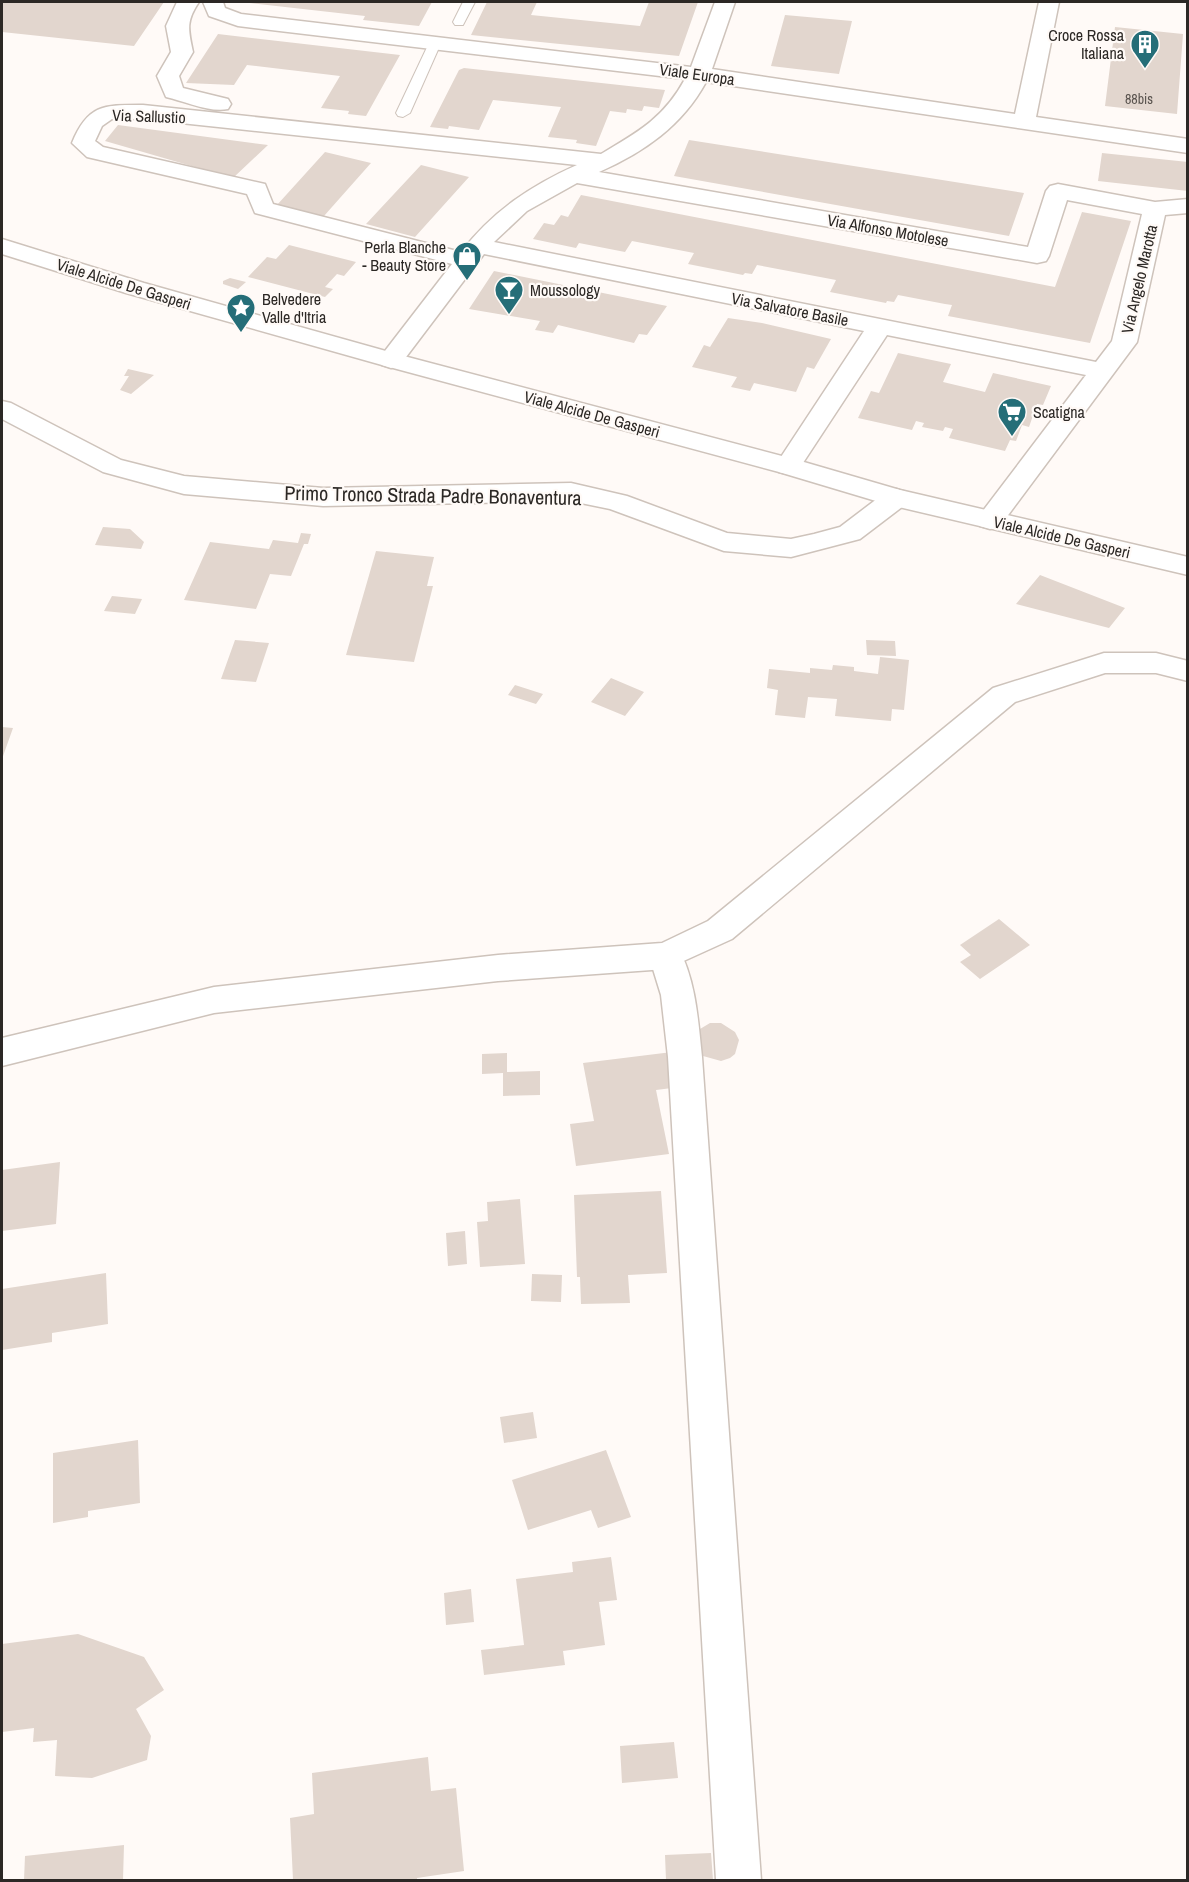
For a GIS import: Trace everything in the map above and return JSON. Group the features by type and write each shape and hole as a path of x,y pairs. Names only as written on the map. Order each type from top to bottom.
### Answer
{"street":[{"path":"189,2 186,3 177,26 182,52 168,76 174,92 207,101 346,124 361,135"},
{"name":"Viale Europa","path":"213,2 216,12 238,20 699,74 1188,146"},
{"path":"391,360 472,254 519,206 574,175 605,161 658,129 686,98 699,74 725,2"},
{"path":"1024,123 1049,2"},
{"name":"Via Sallustio","path":"472,254 263,208 257,189 94,152 83,143 91,122 108,112 143,112 605,161"},
{"name":"Via Alfonso Motolese","path":"574,175 1037,256 1058,191 1155,208"},
{"path":"1155,208 1188,206"},
{"name":"Via Angelo Marotta","path":"990,520 1124,342 1155,208"},
{"name":"Viale Alcide De Gasperi","path":"2,246 135,288 391,360 788,466 896,498 1188,566"},
{"name":"Via Salvatore Basile","path":"472,254 880,326 1103,371"},
{"path":"788,466 880,326"},
{"name":"Primo Tronco Strada Padre Bonaventura","path":"2,409 112,466 184,485 323,497 571,492 617,502 724,542 791,548 817,543 850,533 896,498"},
{"path":"2,1052 214,1000 498,968 666,956 720,930 1004,695 1104,663 1156,663 1188,671"},
{"path":"666,956 678,995 685,1057 739,1881"}],"lane":[{"path":"459,22 469,2"},
{"path":"403,113 435,43"}],"building":[{"path":"2,2 164,2 134,46 2,32"},
{"path":"241,2 432,2 419,26 363,20 365,16"},
{"path":"487,2 537,2 531,15 640,26 649,2 698,2 679,56 471,35"},
{"path":"785,15 852,21 839,74 771,66"},
{"name":"Croce Rossa Italiana","path":"1115,27 1183,34 1177,114 1105,106"},
{"path":"218,34 400,55 366,116 348,114 349,111 321,108 340,76 247,65 234,85 186,83"},
{"path":"464,68 665,90 659,108 644,106 642,111 627,109 626,113 610,111 596,146 576,143 577,140 548,137 561,107 493,100 479,130 449,126 448,129 430,127 459,70"},
{"path":"118,125 268,145 233,178 105,141"},
{"path":"689,140 1024,193 1009,236 674,176"},
{"path":"325,152 371,163 324,216 277,205"},
{"path":"1102,153 1188,162 1188,191 1098,181"},
{"path":"421,165 469,177 415,237 366,224"},
{"path":"581,195 1055,287 1082,212 1131,221 1090,343 948,316 952,305 898,295 894,302 887,301 886,303 830,292 836,280 757,265 752,274 743,275 688,264 694,253 632,241 625,252 579,243 576,248 533,239 544,223 554,225 561,215 568,217"},
{"path":"289,245 356,262 344,276 337,274 325,287 333,289 325,297 248,277 267,257 276,259"},
{"path":"494,271 667,306 647,335 639,334 634,343 558,325 553,333 535,330 540,321 469,309"},
{"path":"230,278 246,282 238,289 223,284 223,281"},
{"path":"728,318 762,323 831,339 814,369 807,367 796,392 754,383 750,391 731,387 737,377 692,367 704,345 710,347"},
{"path":"898,353 951,364 943,382 985,392 993,373 1051,386 1043,405 1037,404 1029,427 1022,425 1016,441 1010,440 1005,451 949,438 953,429 945,427 943,431 922,427 924,423 916,421 912,430 858,418 871,391 879,393"},
{"path":"128,369 154,375 131,394 120,390 129,376 124,376"},
{"path":"103,527 130,529 144,542 141,549 95,545"},
{"path":"301,533 311,534 308,544 304,544 291,576 270,574 256,609 184,600 210,542 269,549 273,540 298,543"},
{"path":"376,551 434,557 427,586 433,586 414,662 346,655"},
{"path":"1040,575 1125,608 1109,628 1016,604"},
{"path":"112,596 142,599 135,614 104,611"},
{"path":"235,640 269,643 256,682 221,679"},
{"path":"866,640 895,641 896,656 867,655"},
{"path":"880,657 909,660 904,710 892,709 891,721 835,716 837,699 808,697 805,718 775,715 778,690 767,688 769,669 810,673 810,668 832,670 833,665 854,667 854,671 878,674"},
{"path":"611,678 644,692 625,716 591,702"},
{"path":"515,685 543,694 536,704 508,695"},
{"path":"2,727 13,728 2,759"},
{"path":"999,919 1030,945 980,979 960,962 971,955 960,945"},
{"path":"710,1023 721,1023 735,1032 739,1040 735,1054 730,1058 721,1061 703,1056 696,1043 695,1032"},
{"path":"672,1052 680,1087 656,1090 669,1154 576,1166 570,1124 594,1121 583,1063"},
{"path":"507,1053 507,1072 540,1071 540,1095 503,1096 503,1073 482,1074 482,1054"},
{"path":"60,1162 56,1224 2,1231 2,1170"},
{"path":"661,1191 667,1273 628,1275 630,1303 581,1304 580,1277 577,1277 574,1195"},
{"path":"520,1199 525,1264 480,1267 477,1222 488,1221 487,1202"},
{"path":"465,1231 467,1264 448,1266 446,1233"},
{"path":"106,1273 108,1324 52,1333 52,1342 2,1350 2,1289"},
{"path":"532,1274 562,1275 561,1302 531,1301"},
{"path":"533,1412 537,1438 504,1443 500,1417"},
{"path":"138,1440 140,1503 88,1511 88,1517 53,1523 53,1453"},
{"path":"606,1450 631,1517 598,1528 591,1510 528,1530 512,1480"},
{"path":"611,1557 617,1600 599,1602 605,1645 563,1651 565,1665 484,1675 481,1650 524,1645 516,1579 573,1572 572,1562"},
{"path":"471,1589 474,1622 446,1625 444,1593"},
{"path":"78,1634 144,1657 164,1690 136,1709 151,1736 147,1760 92,1778 55,1776 57,1740 33,1742 34,1728 2,1732 2,1644"},
{"path":"674,1742 678,1778 622,1783 620,1746"},
{"path":"428,1757 431,1791 456,1788 464,1871 417,1878 417,1880 293,1880 290,1818 314,1814 312,1773"},
{"path":"124,1845 123,1880 24,1880 25,1856"},
{"path":"711,1853 713,1880 666,1880 665,1855"}],"place":[{"name":"Croce Rossa Italiana","path":"1145,70"},
{"name":"Perla Blanche - Beauty Store","path":"467,282"},
{"name":"Moussology","path":"509,316"},
{"name":"Belvedere Valle d'Itria","path":"241,334"},
{"name":"Scatigna","path":"1012,438"}]}
